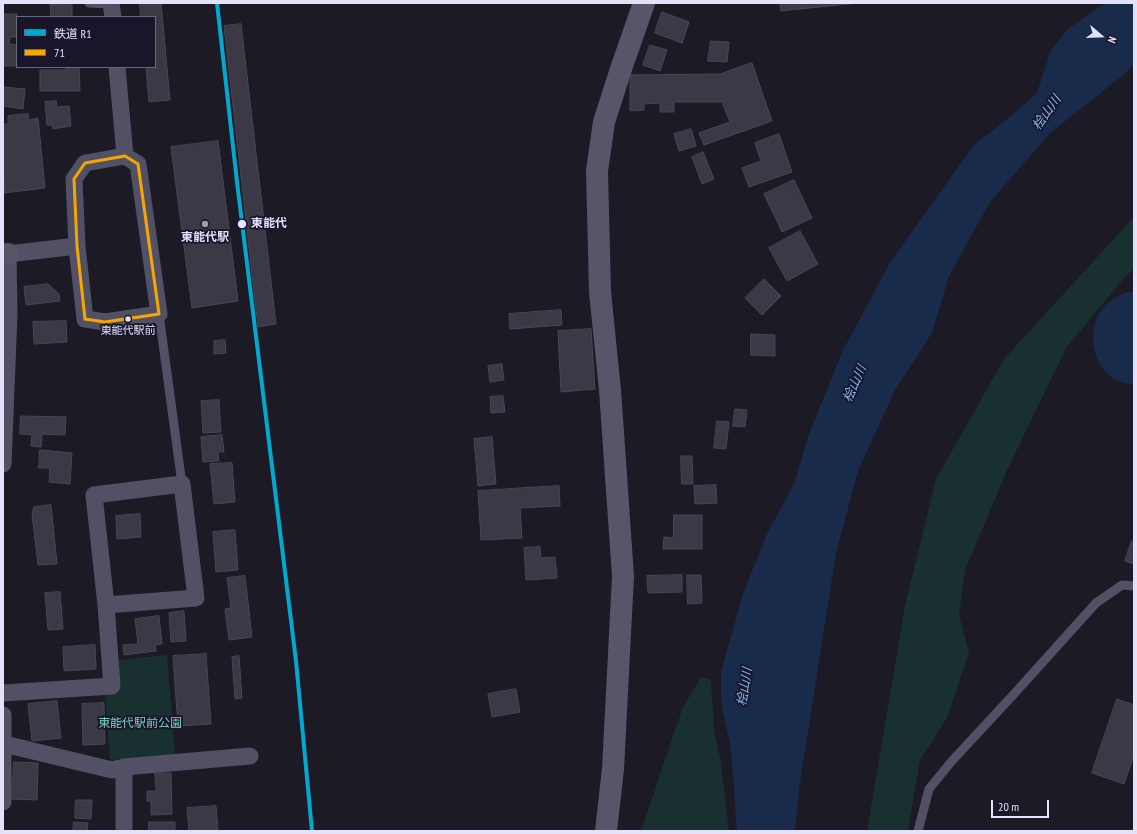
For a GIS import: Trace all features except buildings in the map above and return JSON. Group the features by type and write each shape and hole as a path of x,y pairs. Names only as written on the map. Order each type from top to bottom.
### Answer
{"street":[{"path":"606,831 614,769 622,576 610,390 600,292 597,171 604,122 644,3"},
{"path":"117,68 125,156"},
{"path":"125,156 138,164 159,314 105,322 85,319 77,246 74,179 85,163 125,156"},
{"path":"3,464 10,314 6,255 77,246"},
{"path":"3,693 112,686 106,605 94,495 182,484 196,598 106,605"},
{"path":"3,715 3,802"},
{"path":"4,744 112,770 124,767 250,756"},
{"path":"124,767 124,827"}],"lane":[{"path":"89,3 112,8"},
{"path":"159,314 182,484"},
{"path":"918,831 929,789 951,762 1096,603 1122,585 1134,586"}],"green space":[{"path":"1134,217 1134,269 1125,277 1066,348 1008,468 965,570 959,615 969,652 947,718 920,760 908,831 867,831 905,605 936,479 1004,359"},
{"name":"東能代駅前公園","path":"167,655 175,755 110,760 105,693 120,691 118,660"},
{"path":"701,677 711,680 714,729 721,763 729,831 641,831 683,707"}],"water":[{"name":"桧山川","path":"1105,3 1134,3 1134,64 1122,76 1050,133 990,202 949,276 932,333 895,390 858,471 836,553 799,789 795,831 737,831 731,749 721,702 721,672 743,594 766,536 794,484 809,434 843,350 891,261 974,145 1016,112 1037,93 1051,50 1068,29"},
{"path":"1127,292 1134,292 1134,384 1122,382 1111,376 1103,368 1097,358 1093,335 1095,323 1102,308"}],"rail line":[{"name":"R1","path":"217,3 237,182 296,661 312,831"}],"transit line":[{"name":"71","path":"125,156 138,164 159,314 105,322 85,319 77,246 74,179 85,163 125,156"}],"place":[{"name":"東能代駅","path":"205,224"},
{"name":"東能代","path":"242,224"},
{"name":"東能代駅前","path":"128,319"}]}
